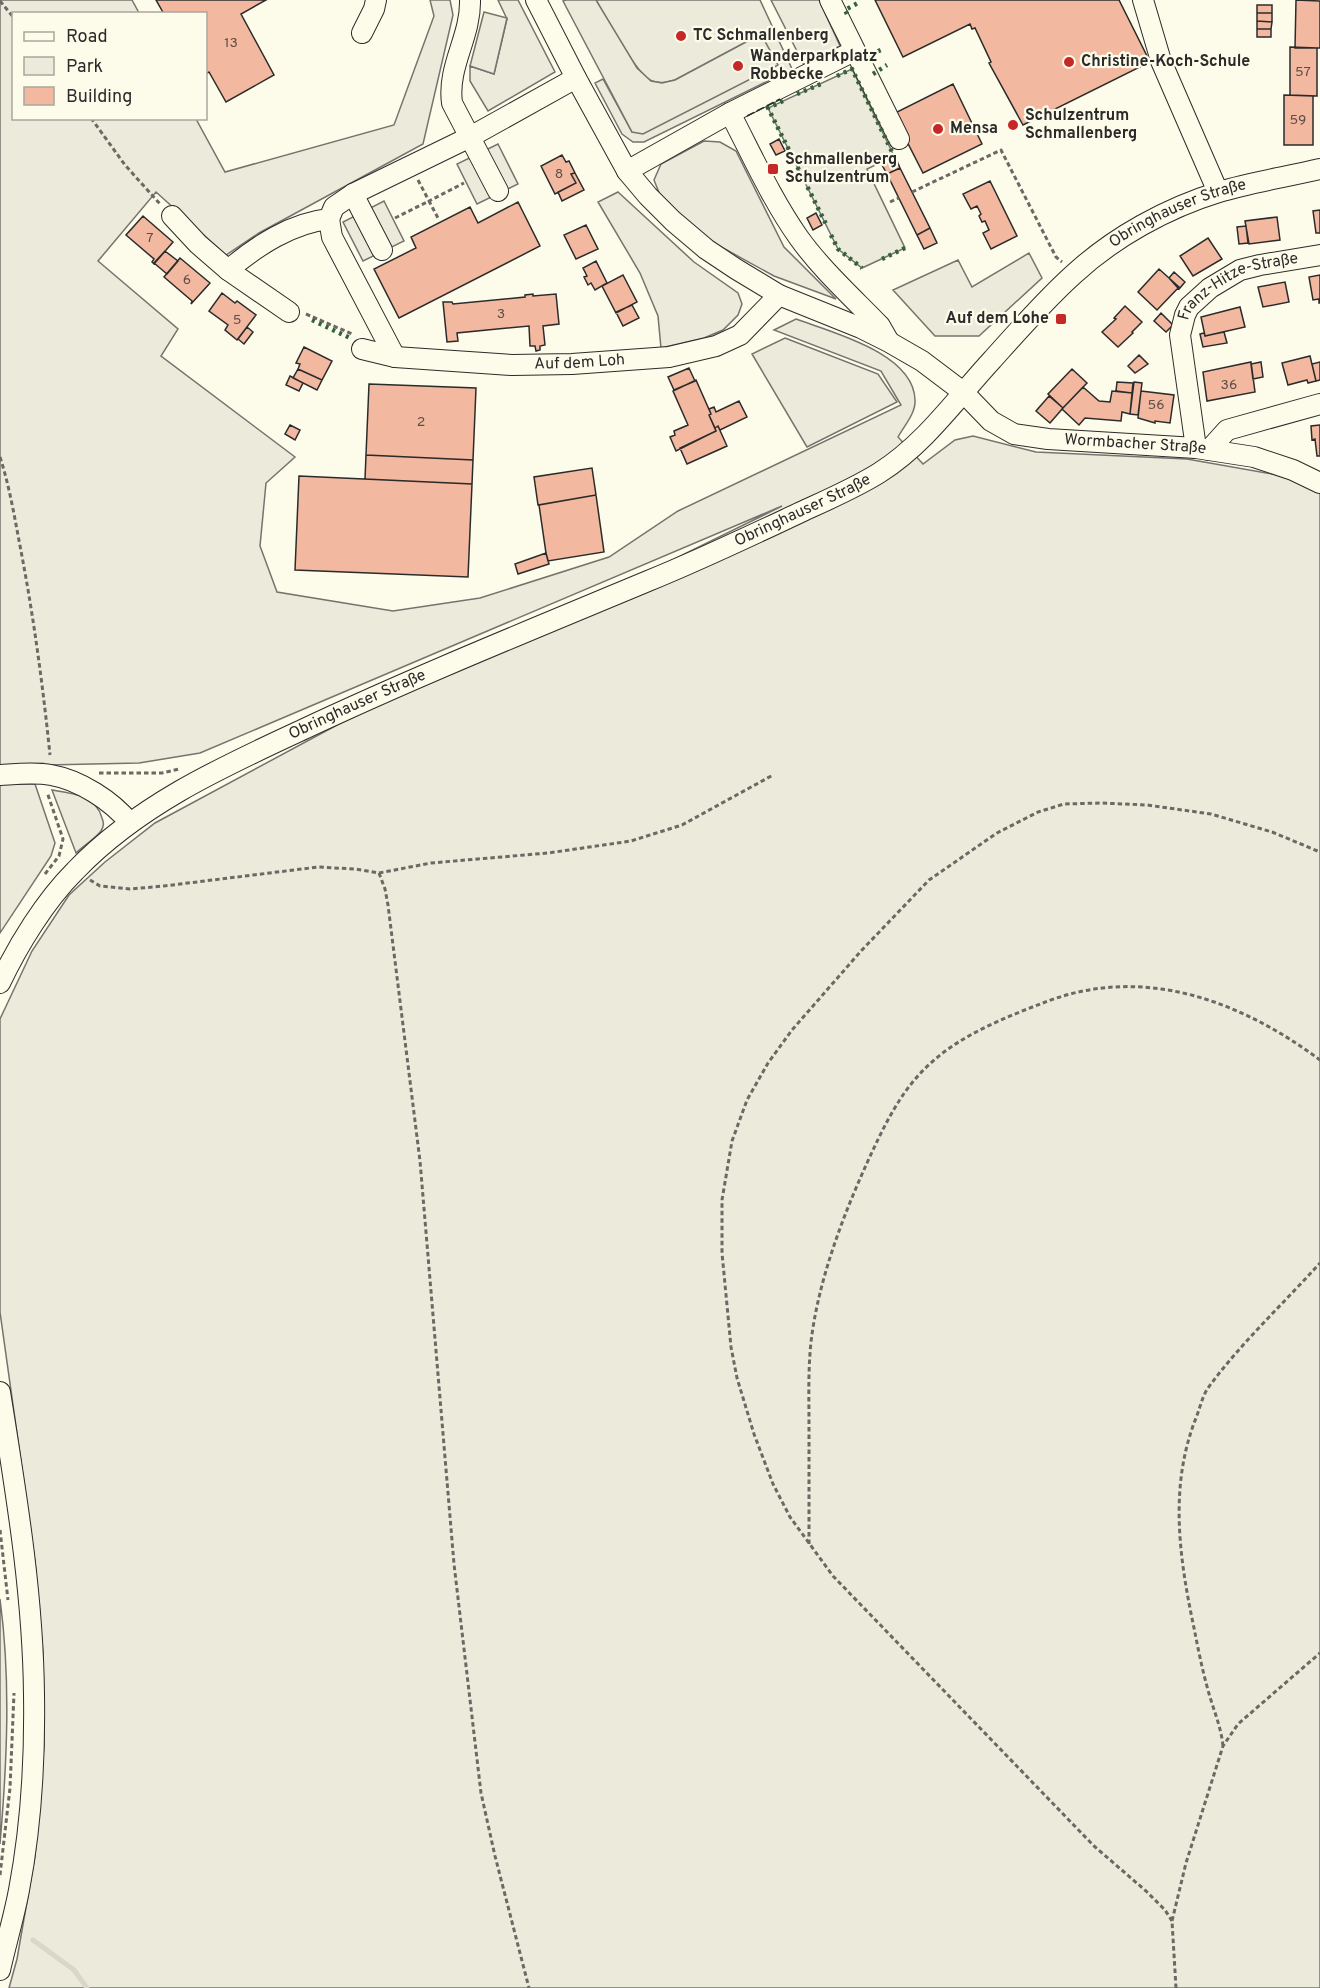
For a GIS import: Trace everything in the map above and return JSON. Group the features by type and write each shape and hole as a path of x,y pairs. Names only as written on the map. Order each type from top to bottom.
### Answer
{"street":[{"path":"362,33 376,0"},
{"path":"470,0 464,40 453,70 450,88 452,103 498,192"},
{"path":"536,0 627,171 673,221 706,249 779,296 861,328 889,342 922,362 963,392"},
{"path":"830,0 899,139"},
{"path":"1143,0 1161,61 1218,192"},
{"path":"627,171 730,113 854,51"},
{"path":"395,357 332,237 329,219 334,207 353,194 470,137 576,78"},
{"path":"730,113 783,215 816,258 880,326 889,342"},
{"name":"Obringhauser Straße","path":"0,983 53,895 75,871 130,823 160,802 221,767 363,702 713,554 853,487 907,453 932,430 963,392 1074,273 1107,247 1163,214 1218,192 1320,169"},
{"path":"353,194 382,250"},
{"path":"172,216 198,244 228,270 290,312"},
{"path":"228,270 270,239 315,221 329,219"},
{"name":"Franz-Hitze-Straße","path":"1203,449 1180,335 1189,307 1210,288 1240,270 1320,255"},
{"name":"Auf dem Loh","path":"365,349 395,357 512,365 572,364 669,357 716,346 740,335 779,296"},
{"name":"Wormbacher Straße","path":"963,392 991,421 1014,434 1048,439 1203,449 1254,457 1293,470 1320,483"},
{"path":"1203,449 1227,430 1320,404"},
{"path":"0,774 46,775 80,785 121,812 130,823"},
{"path":"0,1392 26,1571 34,1696 26,1840 19,1889 0,1970"}],"path":[{"path":"0,1 12,16"},
{"path":"93,120 146,190"},
{"path":"912,192 1002,150 1056,257 1074,273"},
{"path":"395,218 464,183"},
{"path":"890,202 899,198"},
{"path":"429,201 439,220"},
{"path":"290,312 305,313 363,339 365,349"},
{"path":"0,457 15,515 29,590 42,678 46,775 63,839 59,855 42,878"},
{"path":"75,871 100,886 130,889 318,867 379,873 431,863 548,853 631,841 682,825 773,775"},
{"path":"1172,1921 1165,1910 1094,1846 841,1585 810,1545 772,1484 737,1378 731,1347 722,1253 722,1200 732,1141 747,1100 768,1063 792,1030 868,943 929,880 996,833 1038,812 1064,804 1101,803 1211,814 1272,832 1320,852"},
{"path":"379,873 388,905 420,1161 454,1564 481,1793 529,1988"},
{"path":"810,1545 809,1384 811,1342 818,1300 837,1236 884,1125 909,1087 932,1062 973,1034 1033,1007 1076,993 1120,986 1145,986 1171,990 1222,1006 1247,1016 1296,1042 1320,1060"},
{"path":"1223,1746 1221,1729 1199,1654 1182,1563 1179,1516 1180,1471 1190,1432 1207,1390 1320,1263"},
{"path":"0,1530 9,1607"},
{"path":"1176,1988 1172,1921 1186,1863 1223,1746 1239,1724 1320,1653"},
{"path":"0,1875 10,1788 14,1683"}],"green space":[{"path":"0,0 132,0 138,12 12,12 12,120 197,120 225,172 394,125 434,16 430,0 450,0 453,15 423,144 259,233 226,255 156,192 98,261 178,329 161,356 295,457 266,483 260,546 277,592 393,611 480,598 609,557 678,511 901,405 881,371 774,330 796,319 868,347 901,369 911,384 915,405 912,415 898,437 923,464 955,440 973,436 1036,452 1187,459 1301,479 1320,492 1320,1988 9,1988 17,1959 35,1856 44,1745 43,1653 35,1562 0,1312 0,1019 32,951 69,895 105,862 155,823 337,725 782,506 200,753 139,763 0,766"},
{"path":"498,0 518,0 555,72 488,111 470,81 470,66 494,74 507,19"},
{"path":"596,0 760,0 792,69 644,142 633,142 622,134 595,83 603,79 632,132 761,34 675,80 655,82 645,76 630,57"},
{"path":"771,0 819,0 840,46 804,65"},
{"path":"704,141 720,142 736,151 784,247 836,299 774,276 714,243 662,200 654,180 661,164"},
{"path":"618,192 694,262 738,293 742,304 738,315 723,330 704,338 661,348 658,316 640,273 598,202"},
{"path":"1029,253 1042,278 979,336 935,336 893,290 958,260 972,287"},
{"path":"785,338 878,374 897,402 807,447 752,354"},
{"path":"0,784 35,784 55,843 51,856 0,933"},
{"path":"52,790 82,796 99,810 103,825 101,831 76,853"},
{"path":"0,1599 6,1660 7,1722 0,1844"}],"shaded area":[{"name":"Wanderparkplatz Robbecke","path":"596,0 637,68 651,81 662,83 675,80 761,34 778,65 643,134 632,132 563,1"},
{"path":"484,12 507,18 494,74 470,66"},
{"path":"852,69 894,156 867,169 905,248 862,268 838,249 768,108"},
{"path":"498,144 518,184 477,204 457,164"},
{"path":"384,201 404,241 363,261 343,222"}],"building":[{"path":"156,0 266,0 241,14 274,75 226,102 209,72 207,73 207,12 163,12"},
{"name":"Christine-Koch-Schule","path":"875,0 1119,0 1150,62 1023,125 989,63 991,62 975,28 972,29 970,24 903,57"},
{"path":"1296,0 1320,1 1320,48 1295,48"},
{"path":"1257,5 1272,5 1272,13 1257,13"},
{"path":"1257,13 1272,13 1272,22 1257,21"},
{"path":"1257,21 1272,22 1271,29 1257,29"},
{"path":"1257,29 1271,29 1271,37 1257,37"},
{"path":"1290,47 1317,48 1317,96 1290,95"},
{"name":"Mensa","path":"953,84 982,144 923,173 893,114"},
{"path":"1284,95 1313,96 1313,145 1284,145"},
{"path":"779,139 785,151 776,155 770,144"},
{"path":"562,155 566,162 569,161 575,173 571,174 576,183 555,194 541,166"},
{"path":"896,158 900,168 887,174 882,165"},
{"path":"900,168 930,228 917,235 887,174"},
{"path":"575,173 584,190 562,201 558,192 576,183 571,174"},
{"path":"990,181 1017,236 991,249 983,233 989,230 985,221 982,222 977,206 971,209 963,194"},
{"path":"518,202 540,246 399,318 374,269 416,248 411,237 470,207 478,223"},
{"path":"1320,210 1320,233 1316,233 1313,211"},
{"path":"816,213 822,225 813,230 807,218"},
{"path":"143,216 173,242 154,264 152,262 154,259 126,235"},
{"path":"1277,217 1280,240 1249,244 1245,221"},
{"path":"586,225 598,249 576,259 564,235"},
{"path":"1246,226 1248,243 1239,244 1237,227"},
{"path":"930,228 937,243 924,249 917,235"},
{"path":"1208,238 1222,259 1193,276 1180,256"},
{"path":"165,251 178,261 167,274 154,263"},
{"path":"180,258 210,283 191,304 192,301 164,277"},
{"path":"596,261 607,283 595,290 591,283 588,285 583,268"},
{"path":"1159,269 1179,287 1157,310 1138,292"},
{"path":"1174,272 1185,282 1179,289 1169,278"},
{"path":"623,275 637,302 616,313 602,286"},
{"path":"1320,275 1319,303 1319,299 1313,300 1309,277"},
{"path":"1285,282 1289,302 1263,307 1258,287"},
{"path":"222,293 256,315 237,340 225,330 228,325 209,311"},
{"path":"533,294 533,296 556,294 559,324 543,326 545,345 540,346 540,350 536,351 535,346 530,346 529,326 457,333 458,341 447,342 443,302 453,304 525,297 525,295"},
{"path":"632,305 639,318 623,326 616,312"},
{"path":"1125,306 1142,322 1118,347 1102,332 1116,319 1114,318"},
{"path":"1240,307 1245,327 1205,336 1201,317"},
{"path":"1161,313 1173,325 1166,332 1154,321"},
{"path":"247,327 253,332 244,344 238,339"},
{"path":"1224,332 1227,343 1203,347 1200,334 1204,333 1205,336"},
{"path":"304,347 332,361 322,380 298,369 300,364 296,363"},
{"path":"1139,355 1148,364 1135,373 1128,366"},
{"path":"1310,356 1316,381 1308,383 1307,380 1288,385 1282,363"},
{"path":"1251,362 1255,392 1207,401 1203,372"},
{"path":"1261,362 1263,377 1253,379 1251,364"},
{"path":"1320,362 1320,380 1316,381 1312,364"},
{"path":"689,368 695,381 674,390 668,377"},
{"path":"298,369 322,380 317,390 293,378"},
{"path":"1072,369 1087,383 1063,408 1048,394"},
{"path":"290,376 303,383 299,391 286,385"},
{"path":"696,380 716,431 676,451 670,437 675,435 674,431 688,425 673,391"},
{"path":"1117,382 1133,383 1132,393 1116,391"},
{"path":"1134,382 1142,383 1138,415 1130,414"},
{"path":"369,384 476,388 473,460 366,455"},
{"path":"1083,387 1099,401 1110,402 1112,391 1132,393 1130,414 1122,412 1121,421 1085,418 1079,425 1062,409"},
{"path":"1141,391 1174,395 1170,423 1155,421 1155,423 1138,418"},
{"path":"1049,396 1063,408 1050,423 1036,411"},
{"path":"739,401 747,417 720,430 718,426 715,428 709,415 711,414 709,409 714,407 716,412"},
{"path":"290,425 300,430 295,440 285,434"},
{"path":"1320,425 1320,456 1317,456 1311,426"},
{"path":"718,426 727,446 687,464 680,448 716,431 715,428"},
{"path":"366,455 473,460 472,484 365,479"},
{"path":"592,468 596,495 538,505 534,477"},
{"path":"299,476 472,484 468,577 295,570"},
{"path":"596,495 604,552 548,561 539,505"},
{"path":"546,553 549,564 518,574 515,564"}],"waterway":[{"path":"33,1940 74,1970 87,1988"}],"hedge":[{"path":"847,14 845,10 858,3"},
{"path":"865,54 866,56 881,50"},
{"path":"873,74 887,65"},
{"path":"837,76 852,69 894,156"},
{"path":"797,94 821,84"},
{"path":"783,101 768,108 827,226"},
{"path":"831,235 838,249 862,268"},
{"path":"882,259 905,248"},
{"path":"312,320 350,338"}],"fence":[{"path":"747,116 780,99"}],"place":[{"name":"TC Schmallenberg","path":"681,36"},
{"name":"Christine-Koch-Schule","path":"1069,62"},
{"name":"Wanderparkplatz Robbecke","path":"738,66"},
{"name":"Schulzentrum Schmallenberg","path":"1013,125"},
{"name":"Mensa","path":"938,129"},
{"name":"Schmallenberg Schulzentrum","path":"773,169"},
{"name":"Auf dem Lohe","path":"1061,319"}]}
